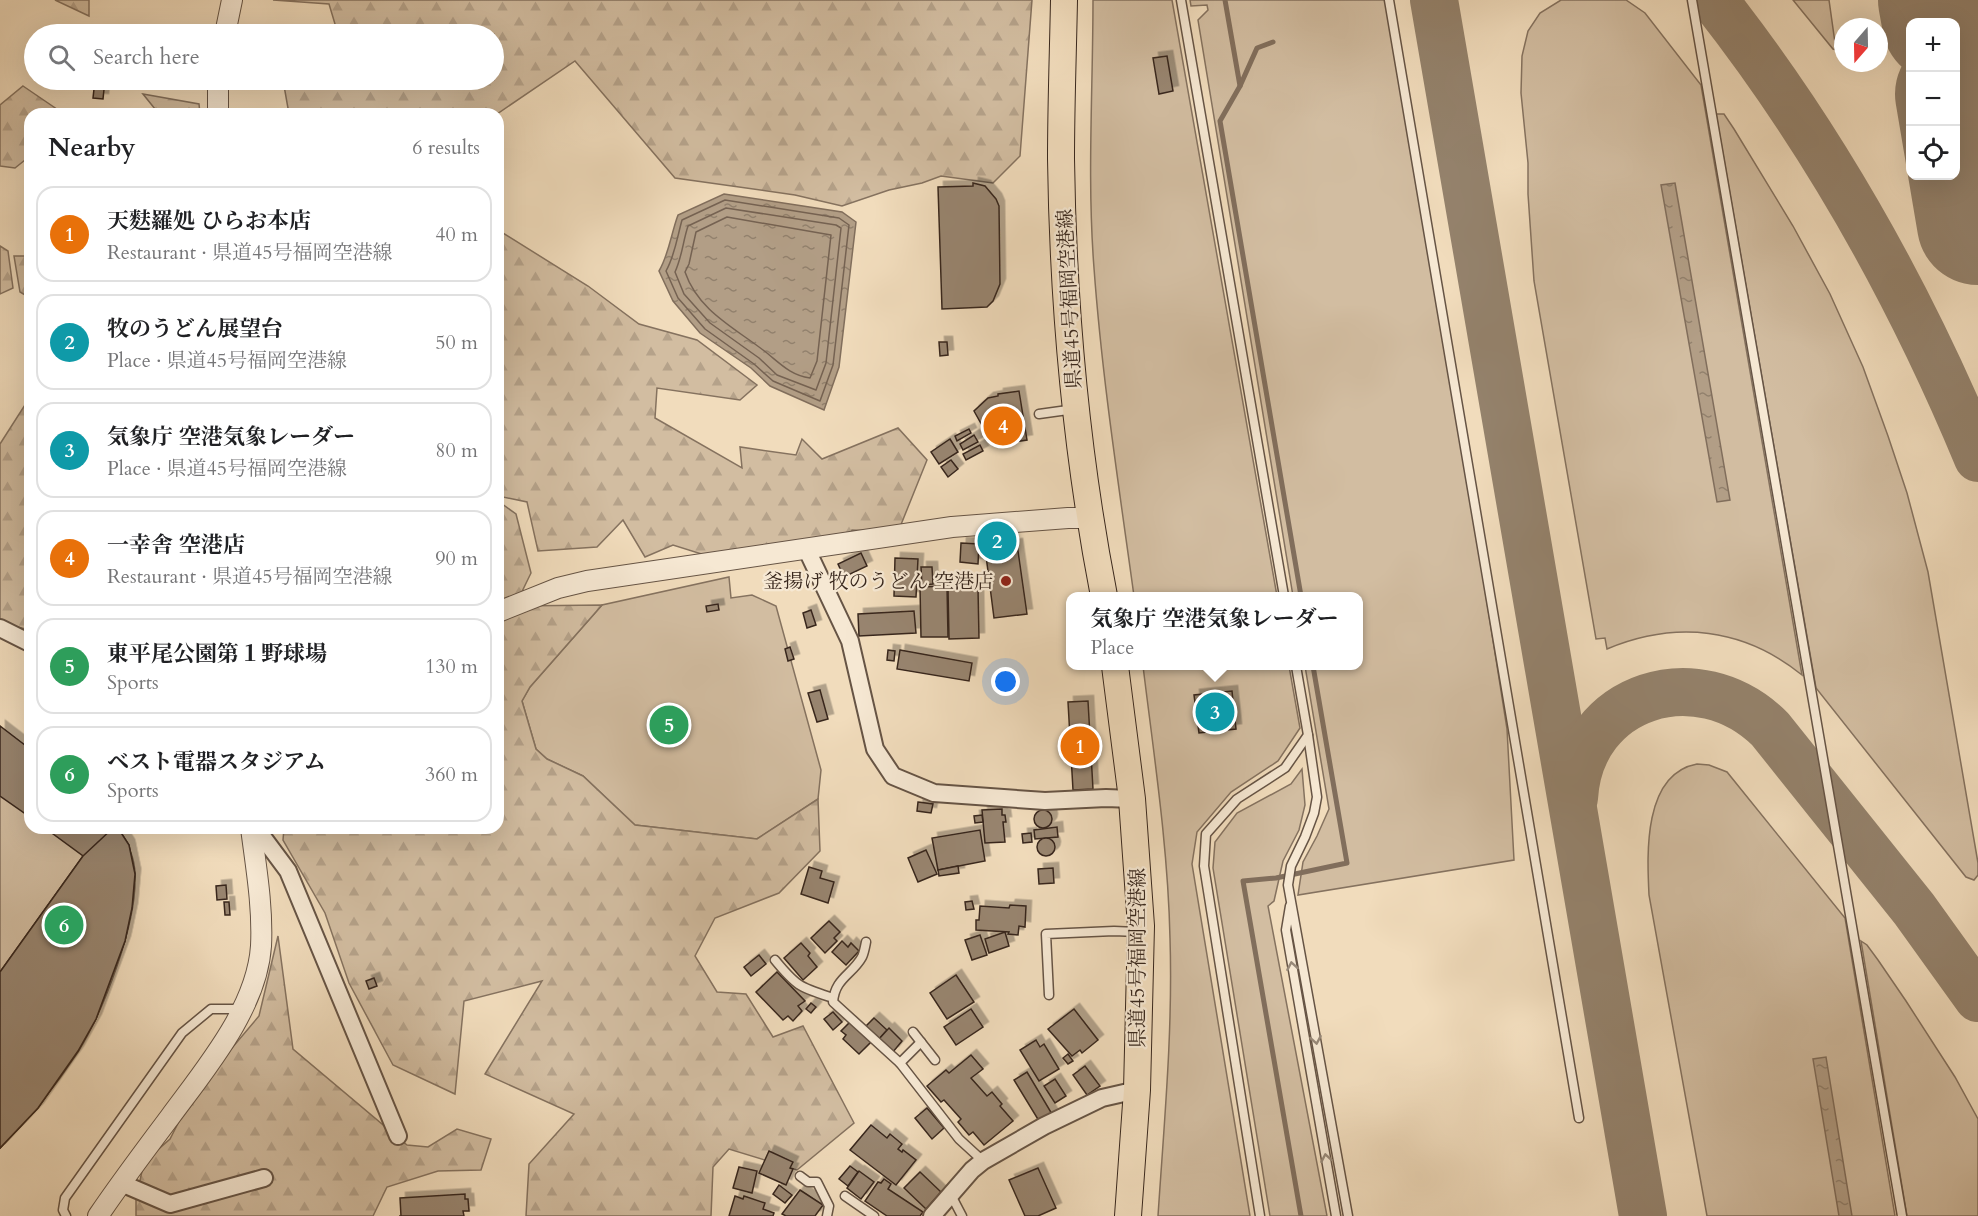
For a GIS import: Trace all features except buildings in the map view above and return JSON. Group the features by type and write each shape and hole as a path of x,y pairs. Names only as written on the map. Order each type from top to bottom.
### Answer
{"main road":[{"name":"県道45号福岡空港線","path":"1064,0 1061,159 1066,301 1076,409 1090,518 1103,592"},
{"name":"県道45号福岡空港線","path":"1115,670 1132,799 1141,933 1137,1090 1128,1216"}],"street":[{"path":"227,24 232,0"},
{"path":"218,90 218,108"},
{"path":"504,610 558,588 587,581 952,527 1040,525 1090,518"},
{"path":"806,548 850,641 875,749 892,776 934,793 996,792 1132,799"},
{"path":"0,627 24,640"},
{"path":"98,1216 191,1089 231,1031 242,1009 257,971 261,948 261,909 252,834"},
{"path":"260,834 288,871 398,1136"},
{"path":"932,1216 972,1170 983,1161 1044,1126 1102,1098 1137,1090"},
{"path":"120,1183 170,1204 264,1178"}],"lane":[{"path":"1181,0 1283,592"},
{"path":"1389,0 1579,1118"},
{"path":"1692,0 1902,1216"},
{"path":"1039,414 1076,409"},
{"path":"1297,670 1317,797 1311,821 1290,866 1288,885 1348,1216"},
{"path":"1260,1216 1204,866 1206,834 1237,800 1285,768 1308,735"},
{"path":"1291,899 1286,930 1336,1216"},
{"path":"1049,995 1046,934 1114,931 1141,933"},
{"path":"866,942 862,957 839,983 833,1002 900,1063 958,1139 983,1161"},
{"path":"775,960 791,980 801,987 833,998"},
{"path":"66,1216 63,1210 65,1198 182,1033 211,1009 242,1009"},
{"path":"913,1032 935,1060"},
{"path":"900,1063 921,1042"},
{"path":"800,1176 808,1182 817,1182 829,1206 827,1216"},
{"path":"951,1195 962,1216"},
{"path":"845,1196 873,1216"}],"green space":[{"path":"55,0 89,0 89,16"},
{"path":"273,0 1032,0 1020,156 993,183 941,176 842,206 795,195 675,178 575,61 504,109 288,108 285,90 504,90 504,24 335,24 329,4"},
{"path":"1093,0 1172,0 1276,592 1133,592 1097,309 1092,235"},
{"path":"1190,0 1386,0 1450,368 1507,729 1514,860 1298,895 1303,862 1329,809 1306,670 1363,670 1363,592 1292,592 1198,20 1208,10 1207,5 1191,6"},
{"path":"1561,0 1626,0 1645,13 1701,85 1802,675 1780,659 1733,638 1684,632 1658,634 1607,649 1605,638 1596,639 1534,281 1528,163 1521,93 1522,56 1528,31 1540,13"},
{"path":"1793,0 1829,0 1834,36 1833,49"},
{"path":"23,86 24,90 29,90 55,108 24,108 24,161 15,168 0,166 0,105"},
{"path":"143,94 199,104 199,108 154,108"},
{"path":"1716,114 1724,114 1734,129 1793,226 1830,294 1863,367 1888,436 1907,493 1928,572 1978,863 1978,875 1974,880 1966,877 1816,688"},
{"path":"504,234 588,286 639,324 697,340 757,385 740,400 657,388 655,418 742,468 740,447 796,455 802,439 822,459 898,428 927,460 898,532 852,530 845,548 727,562 673,545 645,557 623,520 597,547 538,551 527,502 504,497"},
{"path":"0,246 8,251 13,288 0,294"},
{"path":"14,256 24,256 24,294 20,292"},
{"path":"24,406 24,629 0,623 0,444"},
{"path":"504,505 516,514 531,573 515,606 602,605 530,687 522,701 536,749 547,759 583,776 635,825 757,839 818,799 820,851 779,893 715,918 695,956 717,992 746,994 773,1037 803,1026 854,1123 797,1170 729,1149 713,1167 711,1216 526,1216 529,1164 574,1114 485,1074 542,981 464,1001 455,1094 393,1065 349,983 325,913 283,840 284,834 504,834"},
{"path":"729,577 731,598 752,595 776,606 821,770 818,799 757,839 635,825 583,776 547,759 536,749 522,701 530,687 602,605"},
{"path":"1144,670 1290,670 1300,728 1278,761 1231,792 1197,832 1192,864 1250,1216 1158,1216 1171,973 1169,904 1156,768"},
{"path":"0,726 24,744 24,834 121,834 130,850 135,875 131,917 125,941 98,1014 78,1052 51,1090 0,1148"},
{"path":"1697,764 1709,765 1727,772 1845,918 1895,1216 1707,1216 1649,895 1648,878 1649,838 1658,799 1666,783 1679,771"},
{"path":"1302,769 1305,805 1299,830 1283,861 1274,901 1268,906 1327,1216 1270,1216 1213,868 1215,842 1237,813 1291,784"},
{"path":"278,936 293,1049 407,1145 428,1147 457,1129 491,1139 481,1170 438,1171 387,1187 373,1216 136,1216 136,1199 142,1171 153,1154 170,1139 193,1094 259,1016"},
{"path":"1861,941 1867,945 1906,1001 1955,1077 1978,1119 1978,1216 1907,1216"}],"water":[{"path":"1675,183 1730,500 1717,502 1661,185"},
{"path":"724,194 842,212 856,222 839,367 824,410 770,386 751,368 700,333 673,301 659,271 668,251 678,215"},
{"path":"1826,1057 1852,1216 1839,1216 1813,1059"}],"waterway":[{"path":"1225,0 1240,86"},
{"path":"1273,42 1257,48 1240,86 1220,121 1300,592"},
{"path":"1301,1216 1243,881 1276,878 1347,863 1314,670"}],"taxiway":[{"path":"1434,0 1643,1216"},
{"path":"1714,0 1792,108 1862,220 1924,337 1978,458"},
{"path":"1574,798 1581,762 1597,733 1620,712 1647,698 1678,692 1710,695 1741,707 1770,729 1914,909 1978,998"}],"runway":[{"path":"1939,0 1942,18"},
{"path":"1960,118 1978,224"}],"place":[{"name":"一幸舎 空港店","path":"1003,426"},
{"name":"牧のうどん展望台","path":"997,541"},
{"name":"釜揚げ 牧のうどん 空港店","path":"1006,581"},
{"name":"気象庁 空港気象レーダー","path":"1215,712"},
{"name":"東平尾公園第１野球場","path":"669,725"},
{"name":"天麩羅処 ひらお本店","path":"1080,746"},
{"name":"ベスト電器スタジアム","path":"64,925"}]}
